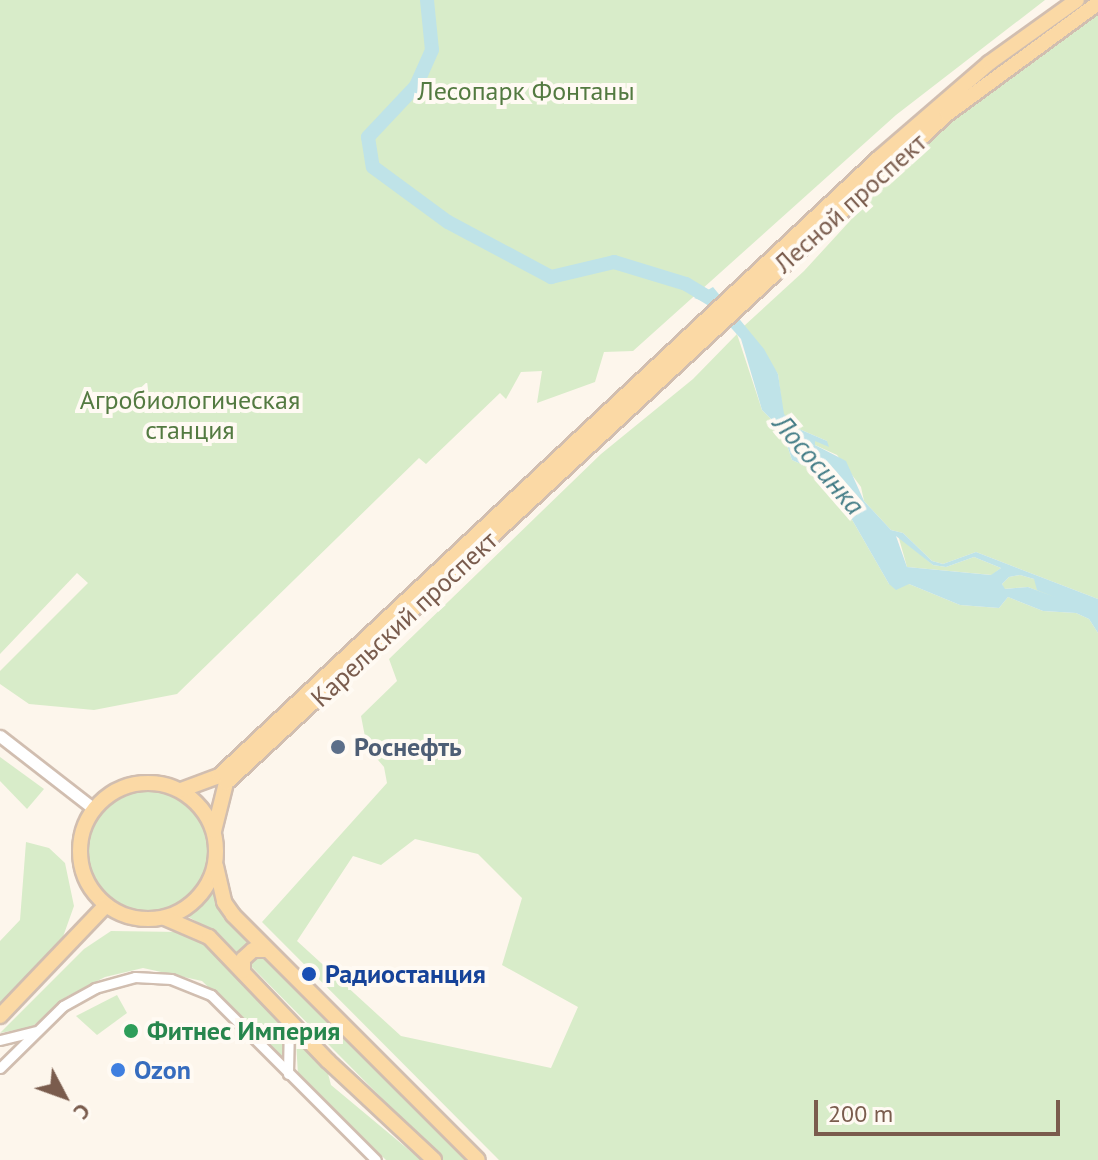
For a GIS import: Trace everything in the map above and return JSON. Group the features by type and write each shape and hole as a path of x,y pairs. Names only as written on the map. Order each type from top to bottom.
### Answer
{"main road":[{"name":"Лесной проспект","path":"611,416 951,94 1077,0"},
{"name":"Лесной проспект","path":"812,228 999,72 1098,3"},
{"name":"Карельский проспект","path":"214,831 226,783 611,416"},
{"name":"Карельский проспект","path":"181,790 219,776 442,576"},
{"path":"216,865 195,900 165,918 140,920 106,905 83,872 80,845 94,809 133,784 162,784 181,790 204,810 214,831 216,865 224,902 464,1154 478,1160"},
{"path":"0,1016 106,905"},
{"path":"165,918 209,937 289,1020 434,1160"},
{"path":"243,971 243,959 253,950 267,950"}],"street":[{"path":"0,736 94,809"},
{"path":"0,1068 63,1006 95,988 135,977 171,979 211,995 376,1160"},
{"path":"288,1074 289,1020"},
{"path":"0,1040 39,1030"}],"green space":[{"path":"0,0 1045,0 896,115 633,351 604,352 595,382 537,403 542,371 521,372 506,399 500,393 426,464 419,458 177,694 94,710 29,704 0,684 0,671 88,583 77,573 0,654"},
{"path":"1098,11 1098,599 976,552 943,564 932,561 903,533 891,530 864,501 861,487 837,455 815,445 815,440 827,441 799,429 783,414 778,374 744,326 804,271 904,162 1001,77"},
{"path":"737,334 762,410 782,430 792,460 812,469 839,497 889,584 909,584 960,605 999,608 1008,597 1043,611 1076,613 1089,619 1098,633 1098,1160 499,1160 262,922 387,783 384,767 367,747 361,716 397,681 389,659 601,454 693,379","holes":["415,839 478,854 522,898 502,965 578,1007 551,1068 401,1036 297,941 353,856 381,865"]},
{"path":"898,535 933,565 946,567 974,557 1001,568 992,575 907,567"},
{"path":"1020,575 1034,579 1056,598 1028,587 1004,589 1002,584 1009,577"},
{"path":"0,757 44,789 27,809 0,781"},
{"path":"148,789 172,794 192,807 205,827 210,851 205,875 192,895 172,908 148,913 124,908 104,895 91,875 86,851 91,827 104,807 124,794"},
{"path":"26,842 49,848 65,863 74,906 59,948 0,1006 0,941 20,920"},
{"path":"213,888 230,921 468,1160 443,1160 219,934 185,915"},
{"path":"111,931 181,932 199,938 284,1026 283,1059 202,981 143,968 105,977 66,997 32,1027 0,1033 84,949"},
{"path":"117,995 127,1013 97,1035 76,1016"},
{"path":"296,1041 327,1070 331,1085 421,1160 386,1160 298,1075"}],"water":[{"path":"713,287 764,349 778,374 784,414 799,429 827,441 829,447 815,441 815,445 846,461 864,501 891,530 903,533 932,561 943,564 976,552 1098,599 1098,633 1089,619 1076,613 1043,611 1008,597 999,608 960,605 909,584 896,590 889,584 839,497 812,469 792,460 782,430 762,410 741,339 709,303 694,298","holes":["896,536 933,565 946,567 974,557 1001,568 991,575 907,567","1020,575 1034,579 1037,590 1055,597 1028,587 1005,589 1002,584 1009,577"]}],"waterway":[{"name":"Лососинка","path":"427,0 432,50 416,86 368,137 373,167 448,222 551,277 614,262 686,284 714,301"}],"place":[{"name":"Роснефть","path":"338,747"},
{"name":"Радиостанция","path":"309,974"},
{"name":"Фитнес Империя","path":"131,1031"},
{"name":"Ozon","path":"118,1070"}],"park label":[{"name":"Лесопарк Фонтаны","path":"526,91"},
{"name":"Агробиологическая станция","path":"190,415"}]}
